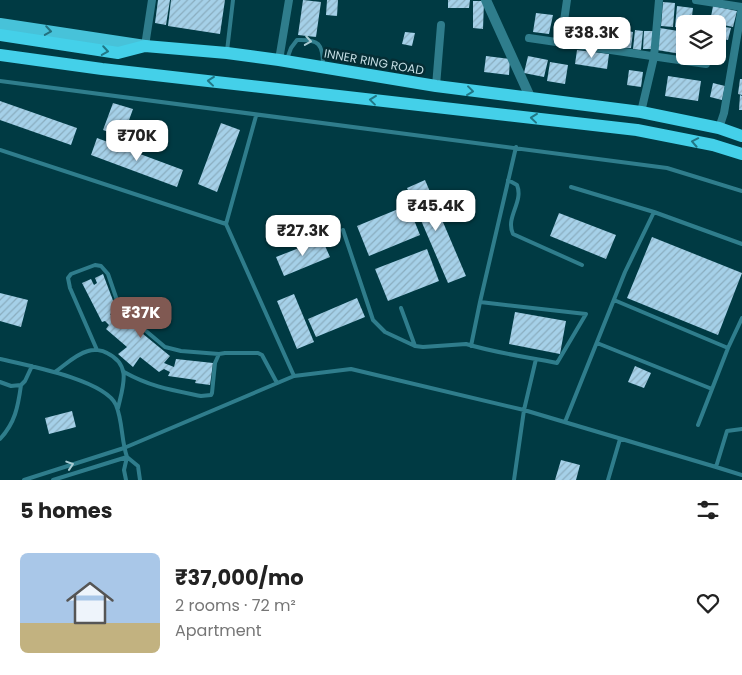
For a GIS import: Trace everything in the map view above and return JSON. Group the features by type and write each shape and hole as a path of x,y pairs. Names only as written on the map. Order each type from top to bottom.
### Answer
{"highway":[{"path":"0,35 118,53 145,46"},
{"name":"INNER RING ROAD","path":"145,46 227,53 323,66 436,86 641,112 720,128 742,136"},
{"path":"0,55 102,69 638,130 713,145 742,154"}],"main road":[{"name":"INNER RING ROAD","path":"0,24 145,46"}],"street":[{"path":"145,46 152,0"},
{"path":"282,61 290,0"},
{"path":"486,0 531,99"},
{"path":"561,42 567,0"},
{"path":"641,112 654,57 658,0"},
{"path":"696,0 742,7 739,45 720,128"},
{"path":"436,86 442,25"},
{"path":"529,38 676,60"}],"lane":[{"path":"227,53 233,0"},
{"path":"282,61 294,42 304,39 318,43 321,46 323,66"},
{"path":"0,82 256,116 516,147 667,168 742,191"},
{"path":"256,116 226,224 294,376"},
{"path":"471,346 516,147"},
{"path":"0,150 226,224"},
{"path":"508,180 517,185 519,193 512,216 511,230 514,234 582,265"},
{"path":"572,187 654,212 742,244"},
{"path":"566,422 625,272 654,212"},
{"path":"343,230 373,320 385,332 415,346 466,344 558,363 586,314 480,302"},
{"path":"97,350 70,288 68,278 71,274 95,265 101,266 108,274 120,309 165,347 180,351 219,354 258,353 262,355 277,384"},
{"path":"614,300 728,348"},
{"path":"401,308 415,346"},
{"path":"698,425 728,348 742,318"},
{"path":"597,343 712,389"},
{"path":"54,372 88,350 102,350 113,355 122,363 124,372 117,410"},
{"path":"124,372 144,383 163,389 207,396 212,393 215,363 219,354"},
{"path":"0,359 67,375 101,390 115,403 121,422 127,457 124,470 126,480"},
{"path":"514,480 524,410 536,359"},
{"path":"0,439 9,429 21,385 32,366"},
{"path":"24,480 124,448 294,376 351,369 524,410 742,475"},
{"path":"0,382 16,386 21,385"},
{"path":"716,467 727,431 742,429"},
{"path":"608,480 620,438"},
{"path":"53,480 127,457"},
{"path":"127,457 138,466 140,480"},
{"path":"40,475 41,480"}],"building":[{"path":"158,0 170,0 166,25 155,23"},
{"path":"171,0 225,0 220,34 168,26"},
{"path":"303,0 321,2 316,37 298,35"},
{"path":"327,0 338,0 337,16 326,15"},
{"path":"448,0 470,0 469,8 448,8"},
{"path":"473,1 484,1 483,29 473,28"},
{"path":"663,2 675,3 673,27 661,26"},
{"path":"677,6 693,8 692,15 676,15"},
{"path":"713,6 737,11 733,27 726,25 726,15 711,15"},
{"path":"536,13 553,15 549,34 533,32"},
{"path":"581,23 595,25 594,39 580,38"},
{"path":"597,26 616,28 614,42 596,41"},
{"path":"619,27 628,28 625,44 616,43"},
{"path":"726,27 731,28 728,40 726,40"},
{"path":"660,28 676,31 676,53 657,50"},
{"path":"635,30 643,31 641,50 633,49"},
{"path":"628,31 633,32 631,48 625,48"},
{"path":"644,31 654,31 652,49 643,49"},
{"path":"405,32 415,33 412,46 402,44"},
{"path":"577,50 609,54 607,69 575,64"},
{"path":"486,56 510,59 509,75 484,72"},
{"path":"528,56 548,60 544,77 524,73"},
{"path":"550,62 568,65 565,84 547,81"},
{"path":"629,70 643,72 641,87 627,85"},
{"path":"668,76 701,81 698,101 665,96"},
{"path":"740,79 742,79 742,95 738,94"},
{"path":"713,83 725,86 722,100 710,97"},
{"path":"740,95 742,96 742,110 739,110"},
{"path":"0,101 77,128 71,145 0,120"},
{"path":"113,103 133,109 123,137 103,130"},
{"path":"221,123 240,130 217,192 198,184"},
{"path":"97,138 183,170 177,187 91,155"},
{"path":"425,180 466,276 448,283 407,188"},
{"path":"408,205 420,235 369,256 357,226"},
{"path":"559,213 616,235 606,259 550,236"},
{"path":"652,237 742,273 718,335 627,298"},
{"path":"322,239 330,257 284,276 276,257"},
{"path":"427,249 439,281 388,301 375,269"},
{"path":"103,274 117,311 110,314 116,322 121,316 170,356 164,363 174,367 176,359 213,363 210,385 195,383 196,380 168,376 170,372 164,369 159,372 140,357 133,367 118,354 127,347 106,329 109,325 105,321 102,322 82,283 91,279 94,285 97,283 95,278"},
{"path":"0,293 28,300 21,327 0,321"},
{"path":"294,294 314,342 297,349 277,301"},
{"path":"357,298 365,317 316,337 308,319"},
{"path":"515,312 566,321 560,354 509,344"},
{"path":"635,366 651,373 644,388 628,382"},
{"path":"72,411 76,427 49,434 45,418"},
{"path":"561,460 580,465 576,480 555,480"}]}
